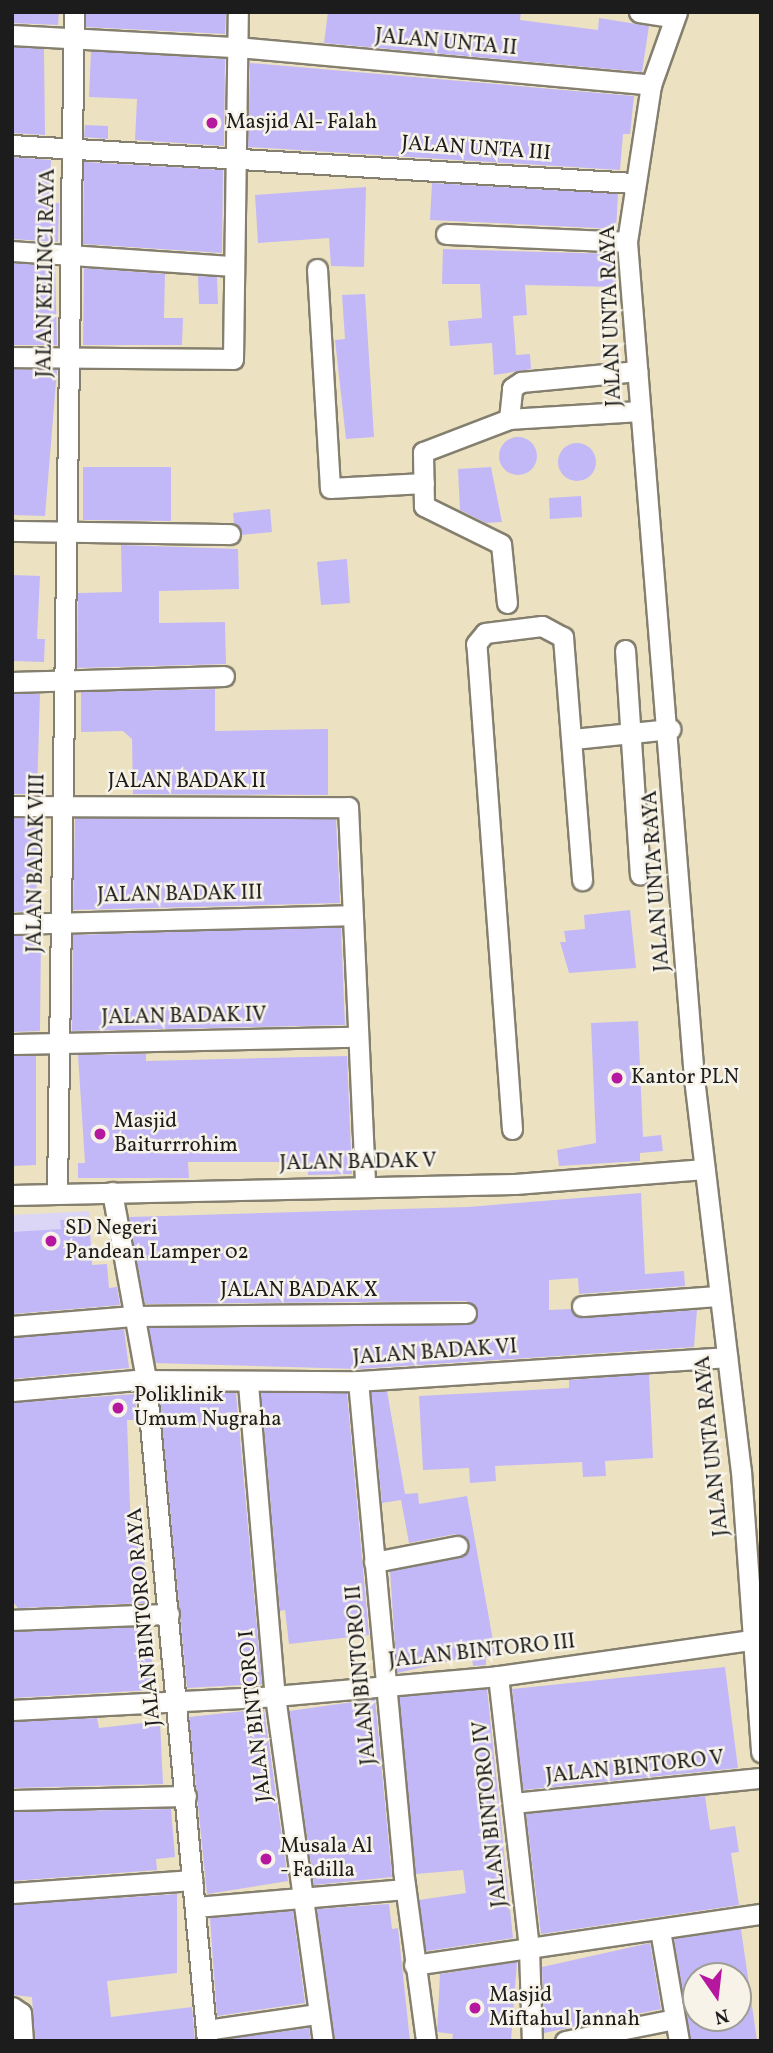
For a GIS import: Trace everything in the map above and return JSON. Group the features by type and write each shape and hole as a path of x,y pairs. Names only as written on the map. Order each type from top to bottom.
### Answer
{"street":[{"name":"JALAN KELINCI RAYA","path":"66,534 68,359 73,254 74,12"},
{"path":"12,357 233,359 232,155 239,12"},
{"path":"639,12 676,15"},
{"name":"JALAN UNTA RAYA","path":"676,15 651,85 627,242 639,411 670,729 704,1169 727,1357 761,1752"},
{"name":"JALAN UNTA II","path":"12,35 237,47 651,85"},
{"name":"JALAN UNTA III","path":"12,145 72,145 634,183"},
{"path":"446,234 627,242"},
{"path":"12,251 231,266"},
{"path":"317,269 330,488 424,483"},
{"path":"509,419 512,388 521,382 637,371"},
{"path":"507,603 501,544 424,506 423,452 509,419 639,411"},
{"path":"12,531 66,534 230,534"},
{"name":"JALAN BADAK VIII","path":"57,1193 56,1043 66,534"},
{"path":"512,1129 476,644 481,635 542,626 558,631 573,739 582,880"},
{"path":"625,650 640,874"},
{"path":"12,682 224,677"},
{"path":"573,739 629,736 670,729"},
{"name":"JALAN BADAK II","path":"12,806 338,804 350,809 349,915"},
{"path":"349,915 365,1185"},
{"name":"JALAN BADAK III","path":"12,925 349,915"},
{"name":"JALAN BADAK IV","path":"12,1044 356,1037"},
{"name":"JALAN BADAK V","path":"12,1195 365,1185 515,1184 704,1169"},
{"name":"JALAN BINTORO RAYA","path":"111,1192 146,1380 169,1614 174,1702 194,1880 206,2035"},
{"path":"582,1306 718,1296"},
{"name":"JALAN BADAK X","path":"12,1326 133,1316 466,1312"},
{"name":"JALAN BADAK VI","path":"12,1391 146,1380 248,1384 358,1381 727,1357"},
{"name":"JALAN BINTORO II","path":"358,1381 405,1889 426,2041"},
{"name":"JALAN BINTORO I","path":"248,1384 275,1696 299,1899 323,2041"},
{"path":"374,1562 457,1545"},
{"path":"12,1620 169,1614"},
{"name":"JALAN BINTORO III","path":"12,1710 275,1696 498,1676 752,1640"},
{"name":"JALAN BINTORO IV","path":"498,1676 528,1948 532,2041"},
{"name":"JALAN BINTORO V","path":"513,1803 761,1778"},
{"path":"12,1800 186,1796"},
{"path":"12,1893 194,1880"},
{"path":"196,1907 405,1889"},
{"path":"414,1965 761,1914"},
{"path":"660,1930 679,2041"},
{"path":"12,2007 21,2013 23,2041"},
{"path":"206,2035 317,2014"},
{"path":"565,2041 675,2019"}],"shaded area":[{"name":"SD Negeri Pandean Lamper 02","path":"89,1211 94,1289 12,1295 12,1215"}],"building":[{"path":"12,12 59,12 58,25 12,23"},
{"path":"86,12 226,12 225,34 86,27"},
{"path":"328,12 521,12 520,20 598,30 599,18 649,26 642,72 324,43"},
{"path":"12,47 44,49 45,135 12,133"},
{"path":"91,51 225,59 224,146 135,140 137,99 89,97"},
{"path":"250,63 634,96 630,134 623,134 620,170 248,147"},
{"path":"85,125 108,126 108,139 84,137"},
{"path":"12,157 51,160 49,203 59,203 58,242 12,239"},
{"path":"84,162 223,170 222,253 83,244"},
{"path":"432,183 618,194 616,229 430,220"},
{"path":"366,187 364,267 331,266 329,238 258,243 255,195"},
{"path":"443,249 616,254 616,287 525,285 527,315 513,316 516,355 530,354 531,369 494,375 492,343 450,346 448,321 482,318 480,284 442,284"},
{"path":"12,263 55,266 57,345 12,345"},
{"path":"84,268 165,274 164,318 183,318 182,345 83,345"},
{"path":"198,276 217,277 218,304 199,304"},
{"path":"365,294 374,437 346,439 335,340 345,339 342,295"},
{"path":"12,369 57,370 45,516 12,515"},
{"path":"518,437 531,443 537,456 531,469 518,475 505,469 499,456 505,443"},
{"path":"577,443 590,449 596,462 590,475 577,481 564,475 558,462 564,449"},
{"path":"83,467 171,467 171,521 83,520"},
{"path":"491,467 502,522 486,523 460,510 458,469"},
{"path":"581,496 582,517 550,519 549,498"},
{"path":"270,509 272,532 242,535 234,523 233,513"},
{"path":"121,545 238,549 239,589 159,591 159,623 225,622 226,664 77,668 78,593 122,592"},
{"path":"347,559 350,603 321,605 317,562"},
{"path":"12,575 40,576 37,639 45,639 44,662 12,661"},
{"path":"215,689 215,731 328,729 328,795 133,794 132,739 123,731 81,732 81,692"},
{"path":"12,694 40,694 37,794 12,794"},
{"path":"12,818 38,818 36,911 12,912"},
{"path":"75,818 336,819 340,903 73,910"},
{"path":"630,910 636,968 569,973 560,942 566,942 564,931 585,929 584,915"},
{"path":"341,927 345,1025 72,1031 73,935"},
{"path":"41,935 40,1031 12,1032 12,936"},
{"name":"Kantor PLN","path":"638,1021 643,1137 661,1135 663,1151 640,1153 640,1161 559,1166 557,1150 596,1143 591,1023"},
{"path":"146,1054 146,1061 347,1056 352,1174 308,1175 308,1165 276,1162 188,1162 189,1178 78,1178 78,1163 85,1163 78,1055"},
{"path":"12,1056 36,1056 36,1165 12,1166"},
{"path":"641,1193 645,1274 684,1271 685,1286 579,1294 578,1278 549,1280 549,1310 570,1309 583,1318 697,1310 694,1347 358,1369 155,1363 149,1328 466,1325 478,1312 466,1301 145,1304 129,1217 468,1207"},
{"name":"SD Negeri Pandean Lamper 02","path":"89,1218 92,1265 107,1264 109,1288 117,1287 120,1305 12,1314 12,1232 61,1229 60,1220"},
{"path":"124,1329 129,1368 12,1379 12,1338"},
{"path":"649,1374 653,1458 605,1461 606,1476 583,1477 582,1462 495,1466 496,1481 470,1483 469,1468 423,1470 419,1396 569,1388 569,1380"},
{"path":"387,1391 405,1494 418,1493 419,1504 467,1496 496,1657 486,1658 486,1665 473,1666 472,1656 397,1673 390,1571 460,1558 469,1544 455,1534 409,1543 401,1500 382,1503 371,1392"},
{"path":"159,1392 236,1393 262,1684 187,1688"},
{"path":"261,1393 347,1393 369,1635 289,1644 285,1610 280,1611"},
{"path":"135,1394 137,1420 127,1420 131,1534 144,1534 145,1603 18,1608 12,1601 12,1403"},
{"path":"146,1627 152,1630 152,1690 12,1698 12,1632"},
{"path":"725,1667 738,1768 523,1790 512,1689"},
{"path":"487,1689 513,1938 426,1951 419,1900 466,1893 463,1870 416,1874 399,1697"},
{"path":"375,1699 392,1877 314,1885 289,1711"},
{"path":"264,1709 288,1881 207,1894 189,1717"},
{"path":"97,1718 99,1728 160,1721 163,1784 12,1788 12,1722"},
{"path":"705,1796 710,1830 735,1826 739,1852 731,1853 739,1905 541,1934 526,1814"},
{"path":"171,1809 175,1857 156,1859 157,1870 12,1881 12,1812"},
{"path":"177,1894 177,1973 107,1981 111,2017 192,2007 195,2041 35,2041 32,1997 12,1995 12,1905"},
{"path":"389,1904 392,1929 398,1928 410,2041 335,2041 317,1909"},
{"path":"293,1911 305,2003 217,2016 210,1918"},
{"path":"741,1929 746,1962 682,1962 682,1987 674,1939"},
{"path":"650,1943 661,2009 544,2033 542,1967"},
{"name":"Masjid Miftahul Jannah","path":"517,1962 511,2041 452,2041 453,2034 437,2032 440,1974"},
{"path":"752,2006 757,2041 691,2041 690,2032 752,2032"},
{"path":"309,2028 311,2041 219,2041 219,2040"}],"place":[{"name":"Masjid Al- Falah","path":"212,123"},
{"name":"Kantor PLN","path":"617,1078"},
{"name":"Masjid Baiturrrohim","path":"100,1134"},
{"name":"SD Negeri Pandean Lamper 02","path":"51,1241"},
{"name":"Poliklinik Umum Nugraha","path":"118,1408"},
{"name":"Musala Al - Fadilla","path":"266,1859"},
{"name":"Masjid Miftahul Jannah","path":"475,2008"}]}
